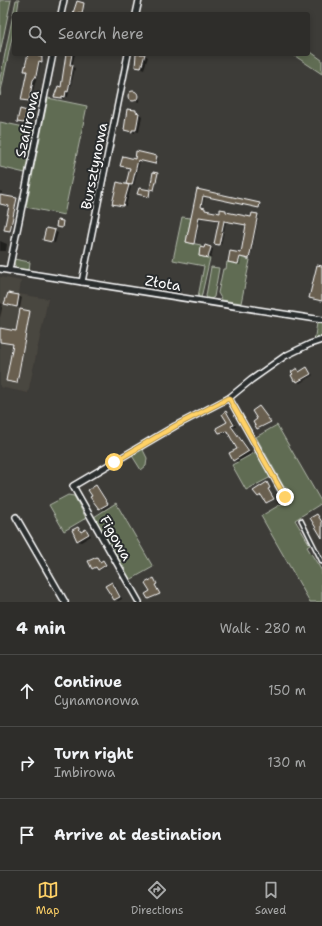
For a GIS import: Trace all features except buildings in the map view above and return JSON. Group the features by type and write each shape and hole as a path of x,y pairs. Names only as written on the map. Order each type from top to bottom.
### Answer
{"street":[{"path":"61,12 64,0"},
{"path":"136,12 139,0"},
{"name":"Szafirowa","path":"9,270 53,56"},
{"name":"Bursztynowa","path":"82,282 128,56"},
{"name":"Złota","path":"0,269 322,320"},
{"path":"285,497 229,398 285,356 322,340"},
{"name":"Figowa","path":"139,602 73,486 175,426 229,398"},
{"path":"16,517 65,602"}],"lane":[{"path":"301,520 322,562"}],"shaded area":[{"path":"0,277 21,281 19,294 48,299 28,393 0,387"}],"green space":[{"path":"0,0 11,0 0,53"},
{"path":"16,0 19,0 17,12 14,12"},
{"path":"12,20 12,37 0,96 0,78"},
{"path":"310,51 322,60 322,74 295,56 310,56"},
{"path":"48,98 87,106 64,215 26,207"},
{"path":"0,122 34,129 25,173 0,167"},
{"path":"182,217 191,218 186,242 201,245 199,256 210,258 201,298 198,297 204,266 173,260"},
{"path":"240,257 250,260 241,303 222,300 218,293 223,269 226,269 227,262 238,264"},
{"path":"14,259 30,262 29,270 17,269 13,262"},
{"path":"211,267 219,268 214,297 211,299 207,298 206,296"},
{"path":"317,323 322,324 322,339 314,342"},
{"path":"277,425 322,503 295,520 310,545 307,547 322,571 322,602 310,602 261,516 293,497 287,488 284,487 256,437"},
{"path":"142,448 147,458 146,466 141,470 131,454"},
{"path":"256,452 271,477 246,490 232,465"},
{"path":"68,495 74,496 86,518 64,531 49,505"},
{"path":"116,503 153,567 130,580 94,517"}],"route":[{"path":"114,462 175,426 229,398 285,497"}]}
